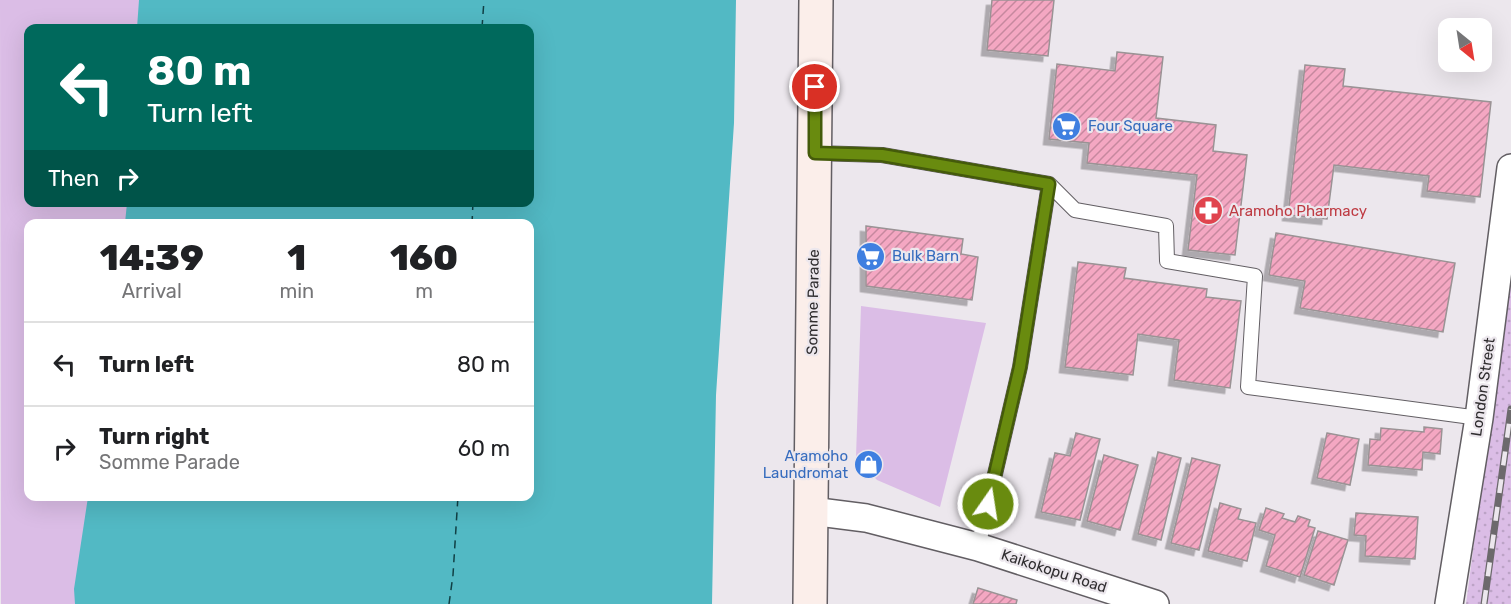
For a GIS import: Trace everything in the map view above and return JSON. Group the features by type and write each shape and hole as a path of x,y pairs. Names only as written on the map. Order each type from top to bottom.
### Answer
{"main road":[{"name":"Somme Parade","path":"810,604 816,0"}],"street":[{"name":"London Street","path":"1449,604 1479,418 1511,168"},
{"name":"Kaikokopu Road","path":"811,511 866,518 978,547 1155,604"}],"lane":[{"path":"815,153 882,155 1049,184 1075,210 1166,226 1167,261 1255,276 1248,387 1479,418"},
{"path":"978,547 1020,367 1049,184"}],"shaded area":[{"path":"0,0 154,0 155,24 24,24 24,207 141,207 139,219 24,219 24,501 115,501 101,604 1,604"},
{"path":"1511,263 1511,604 1466,604"},
{"path":"861,306 986,323 940,507 877,480 856,457"}],"water":[{"path":"139,0 736,0 734,123 716,395 712,604 75,604 74,589 87,501 534,501 534,219 125,219 127,207 534,207 534,24 137,24"}],"building":[{"path":"992,0 1054,0 1048,56 987,50"},
{"path":"1117,52 1163,57 1156,118 1216,125 1213,151 1247,155 1235,255 1188,250 1197,175 1087,163 1089,143 1049,139 1057,64 1115,71"},
{"path":"1305,65 1345,69 1343,86 1491,102 1480,197 1427,191 1429,176 1334,165 1327,219 1288,215"},
{"path":"866,226 963,239 961,254 978,257 972,300 866,286"},
{"path":"1276,233 1455,263 1443,332 1300,308 1305,281 1269,275"},
{"path":"1078,262 1126,268 1124,278 1207,289 1206,297 1241,301 1230,388 1174,380 1179,340 1138,334 1133,375 1065,367"},
{"path":"1424,427 1442,429 1440,454 1423,452 1422,470 1368,465 1370,439 1380,440 1381,428 1424,432"},
{"path":"1076,433 1100,439 1080,520 1041,512 1055,453 1070,456"},
{"path":"1327,433 1359,439 1350,485 1317,478"},
{"path":"1158,452 1181,458 1161,540 1138,534"},
{"path":"1104,455 1138,465 1120,530 1087,521"},
{"path":"1192,458 1220,465 1199,550 1171,543"},
{"path":"1220,503 1241,509 1238,519 1256,523 1247,561 1208,551"},
{"path":"1266,508 1284,514 1282,518 1295,522 1298,516 1310,520 1308,526 1315,528 1300,577 1266,566 1275,535 1259,530"},
{"path":"1356,513 1418,517 1415,559 1365,556 1366,536 1354,535"},
{"path":"1318,531 1348,540 1334,585 1304,575"},
{"path":"978,588 1017,600 1016,604 973,604"}],"ferry route":[{"path":"482,24 484,0"},
{"path":"472,219 473,207"},
{"path":"449,604 458,501"}],"railway":[{"path":"1484,604 1511,409"}],"place":[{"name":"Four Square","path":"1067,126"},
{"name":"Aramoho Pharmacy","path":"1208,211"},
{"name":"Bulk Barn","path":"871,256"},
{"name":"Aramoho Laundromat","path":"869,465"}],"route":[{"path":"815,87 815,153 882,155 1049,184 1020,367 988,504"}]}
